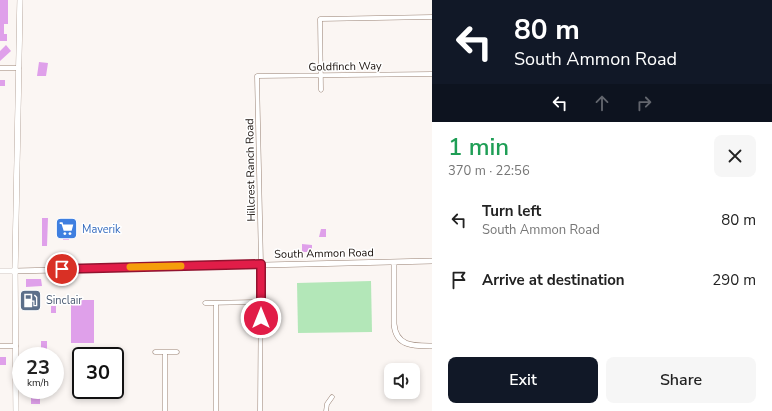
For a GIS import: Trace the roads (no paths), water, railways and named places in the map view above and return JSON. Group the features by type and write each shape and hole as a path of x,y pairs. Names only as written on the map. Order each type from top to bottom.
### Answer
{"main road":[{"path":"16,411 15,271 20,0"},
{"name":"South Ammon Road","path":"0,271 15,271"}],"street":[{"path":"321,90 320,19 432,18"},
{"path":"0,68 19,68"},
{"name":"Goldfinch Way","path":"257,76 432,74"},
{"name":"Hillcrest Ranch Road","path":"257,76 261,264 260,411"},
{"name":"South Ammon Road","path":"15,271 432,261"},
{"path":"394,262 394,324 396,333 401,341 408,345 432,346"},
{"path":"205,303 261,302"},
{"path":"216,303 216,411"},
{"path":"0,346 16,346"},
{"path":"155,352 177,352"},
{"path":"165,352 165,411"},
{"path":"326,411 327,404 332,397"}],"place":[{"name":"Maverik","path":"67,229"},
{"name":"Sinclair","path":"31,300"}]}
